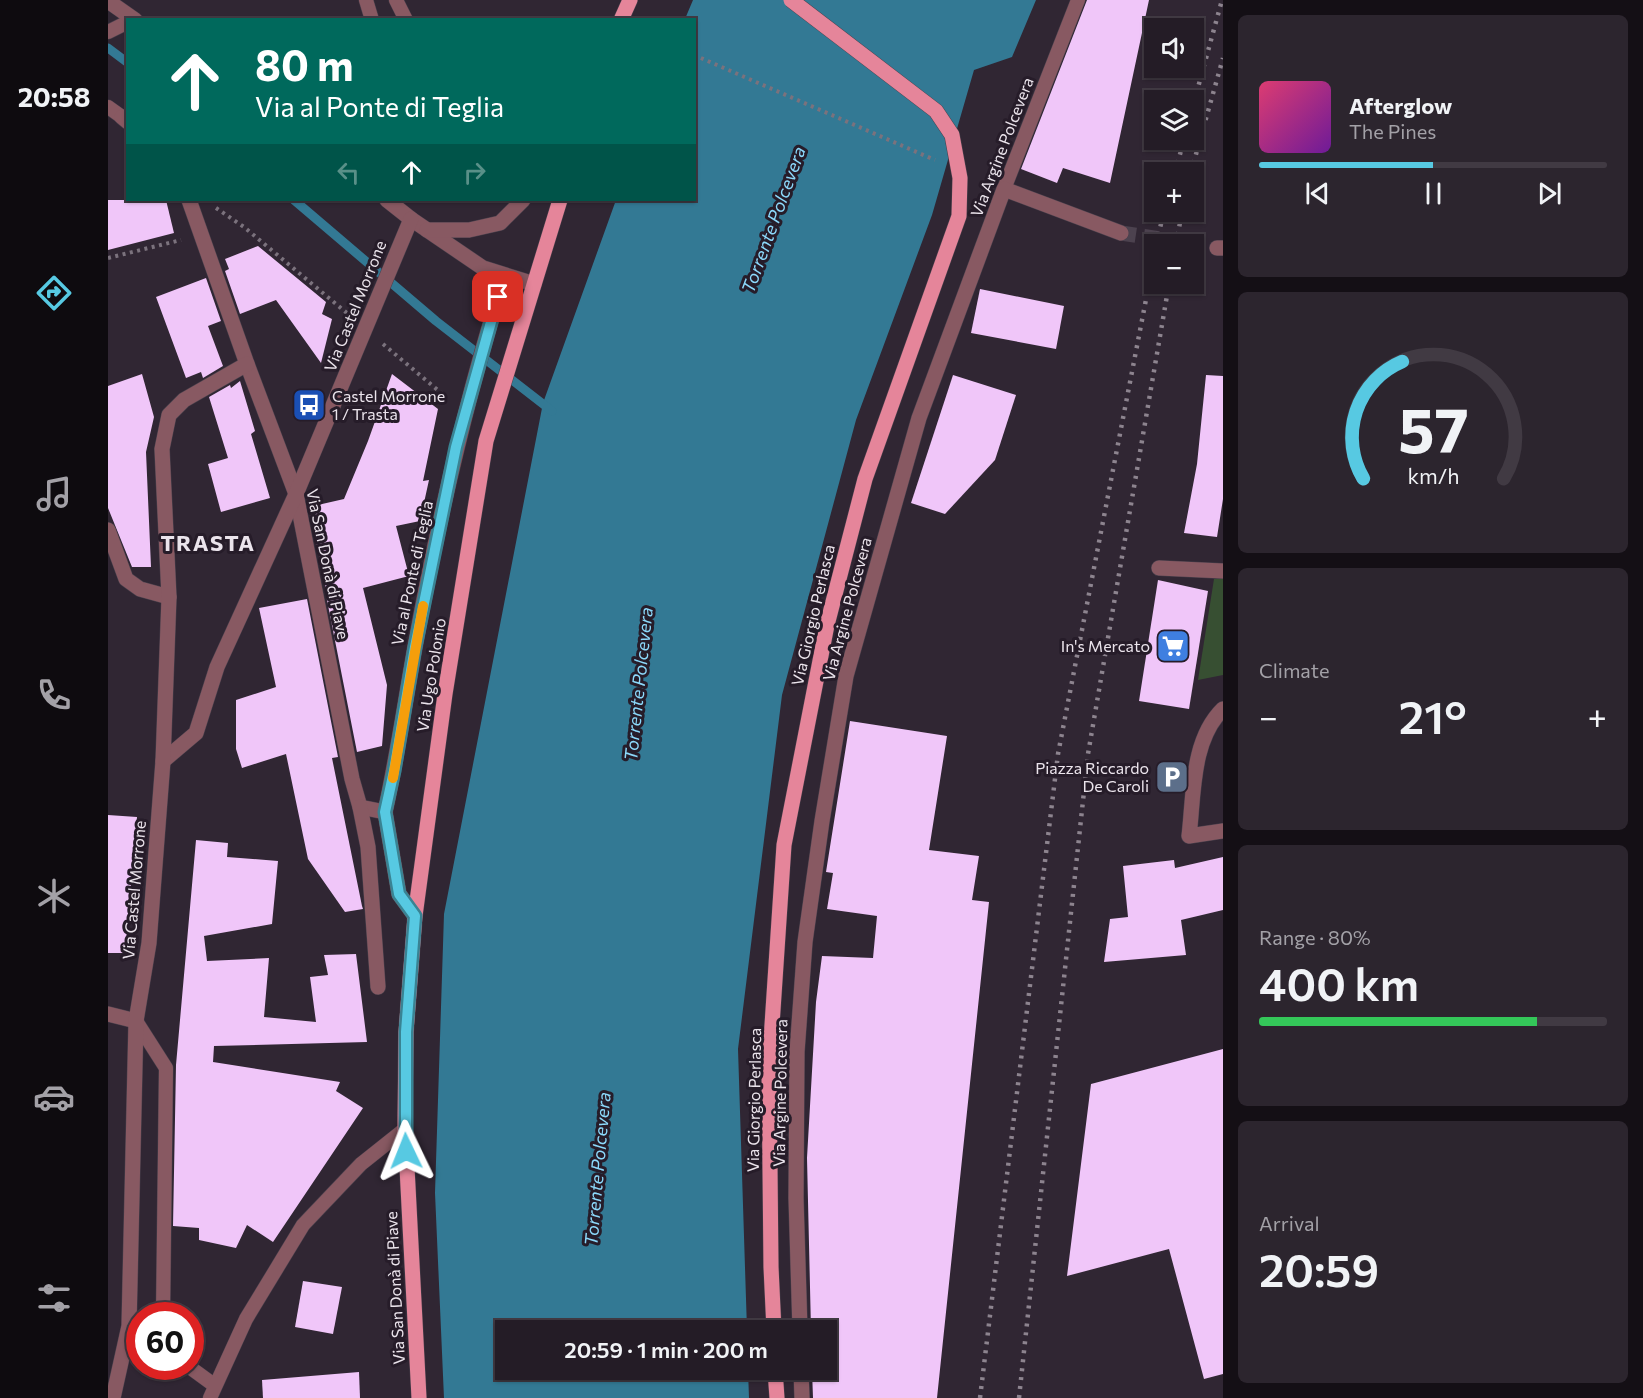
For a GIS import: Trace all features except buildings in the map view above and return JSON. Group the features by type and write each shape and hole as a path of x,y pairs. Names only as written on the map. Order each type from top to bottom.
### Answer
{"main road":[{"path":"622,18 630,0"},
{"name":"Via Giorgio Perlasca","path":"774,1320 769,1070 784,845 827,625 862,490 958,216 960,178 952,135 936,111 791,0"},
{"name":"Via Ugo Polonio","path":"415,916 451,659 486,441 560,201"},
{"name":"Via San Donà di Piave","path":"415,916 406,1032 405,1129 419,1398"},
{"path":"776,1380 777,1398"}],"street":[{"path":"108,2 132,18"},
{"path":"1004,189 1121,233"},
{"name":"Via Argine Polcevera","path":"800,1320 796,1198 797,1052 806,942 822,821 846,676 919,418 1004,189"},
{"name":"Via San Donà di Piave","path":"189,201 296,494 352,779 368,847 378,987"},
{"path":"388,201 483,268 534,284"},
{"path":"427,230 469,230 500,223 522,201"},
{"name":"Via Castel Morrone","path":"163,761 196,733 218,667 296,494 411,219"},
{"name":"Via al Ponte di Teglia","path":"385,812 415,647 456,447 505,276"},
{"name":"Via Castel Morrone","path":"113,1398 129,1326 136,1021 149,943 163,761 169,597 162,449 170,415 184,400 247,364"},
{"path":"108,530 126,579 140,589 169,597"},
{"path":"1159,568 1223,571"},
{"path":"1223,709 1207,732 1198,758 1189,836 1223,831"},
{"path":"360,807 385,812 399,894 415,916"},
{"path":"108,1014 136,1021"},
{"path":"801,1380 802,1398"}],"lane":[{"path":"366,0 371,18"},
{"path":"396,0 405,18"},
{"name":"Via Argine Polcevera","path":"1004,189 1078,0"},
{"path":"108,107 125,119"},
{"path":"136,1021 166,1068 163,1302"},
{"path":"201,1380 212,1391 246,1319 303,1225 361,1164 405,1129"}],"path":[{"path":"696,56 941,163"},
{"path":"215,206 367,326 465,413"},
{"path":"108,258 202,234"}],"green space":[{"path":"1223,578 1223,675 1198,680 1214,579"}],"water":[{"name":"Torrente Polcevera","path":"693,0 1036,0 1012,57 974,70 932,215 856,420 782,695 738,1049 747,1320 495,1320 495,1380 748,1380 749,1398 444,1398 435,1193 444,914 543,403 616,201 696,201 696,18 685,18"}],"waterway":[{"path":"108,48 126,62"},
{"path":"295,201 436,321 552,411"}],"tunnel":[{"path":"1121,233 1144,237"}],"railway":[{"path":"1197,90 1222,0"},
{"path":"1194,162 1223,58"},
{"path":"1178,162 1181,150"},
{"path":"1158,234 1162,222"},
{"path":"1178,234 1180,222"},
{"path":"980,1398 1058,754 1147,294"},
{"path":"1019,1398 1088,754 1167,294"}],"slow traffic":[{"path":"393,778 423,606"}],"place":[{"name":"Castel Morrone 1 / Trasta","path":"309,405"},
{"name":"In's Mercato","path":"1173,646"},
{"name":"Piazza Riccardo De Caroli","path":"1172,777"}],"district":[{"name":"TRASTA","path":"208,543"}],"route":[{"path":"406,1151 406,1032 415,916 399,894 385,812 415,647 456,447 498,297"}]}
